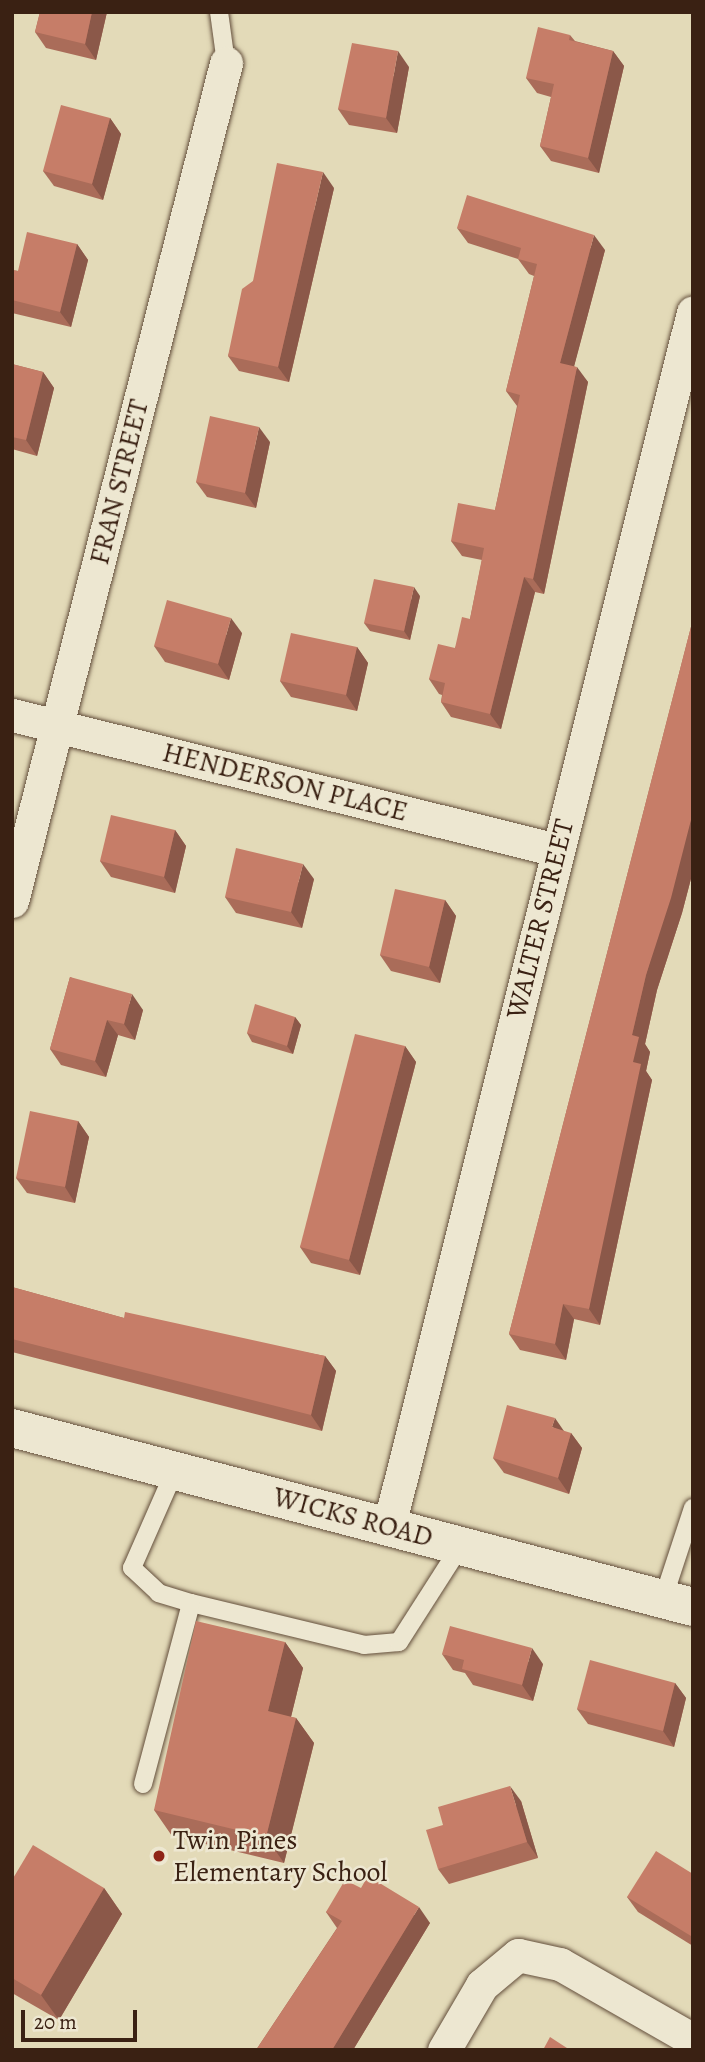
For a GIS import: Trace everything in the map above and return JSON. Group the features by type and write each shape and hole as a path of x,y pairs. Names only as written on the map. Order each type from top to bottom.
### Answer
{"main road":[{"name":"WICKS ROAD","path":"12,1428 678,1603"}],"street":[{"name":"FRAN STREET","path":"12,901 226,63"},
{"name":"WALTER STREET","path":"389,1526 693,312"},
{"name":"HENDERSON PLACE","path":"12,715 557,850"},
{"path":"444,2050 482,1985 518,1955 560,1964 693,2040"}],"lane":[{"path":"219,12 226,63"},
{"path":"175,1470 132,1568 159,1592 191,1603 364,1644 399,1642 461,1545"},
{"path":"678,1603 693,1508"},
{"path":"143,1784 191,1603"}],"building":[{"path":"40,12 92,12 85,44 35,32"},
{"path":"538,27 570,35 569,40 613,51 588,158 540,146 554,84 526,78"},
{"path":"352,43 398,51 386,118 338,109"},
{"path":"61,105 110,118 92,184 43,171"},
{"path":"277,163 323,172 278,367 228,356 242,289 253,281"},
{"path":"467,195 594,235 560,363 577,367 533,579 524,577 490,714 441,702 445,683 429,679 438,644 455,648 462,617 470,619 484,548 451,541 458,503 495,510 520,395 506,391 537,264 518,259 521,248 457,228"},
{"path":"27,232 77,244 60,312 12,300 12,270 18,271"},
{"path":"12,364 43,372 26,440 12,437"},
{"path":"210,416 259,427 245,493 196,482"},
{"path":"374,579 414,587 404,631 364,623"},
{"path":"167,600 231,618 218,664 154,646"},
{"path":"693,619 693,812 671,898 646,975 632,1035 639,1037 633,1062 641,1064 589,1309 563,1304 555,1344 509,1334"},
{"path":"291,633 357,647 346,695 280,681"},
{"path":"111,815 175,830 164,877 100,861"},
{"path":"236,848 303,864 291,912 225,897"},
{"path":"395,889 445,900 429,967 380,955"},
{"path":"70,977 132,994 124,1024 107,1020 95,1061 50,1049"},
{"path":"255,1004 295,1017 287,1046 247,1033"},
{"path":"355,1034 405,1046 349,1260 300,1247"},
{"path":"30,1111 78,1121 65,1187 16,1178"},
{"path":"12,1287 124,1318 125,1312 325,1356 311,1415 12,1339"},
{"path":"507,1405 555,1418 552,1427 571,1433 558,1478 493,1458"},
{"path":"196,1621 285,1642 268,1711 296,1718 266,1837 154,1810"},
{"path":"450,1626 532,1648 522,1685 462,1669 464,1660 442,1654"},
{"path":"590,1660 675,1683 663,1731 577,1709"},
{"path":"510,1786 527,1842 438,1869 426,1830 443,1825 438,1807"},
{"path":"33,1845 104,1888 41,1995 12,1978 12,1880"},
{"path":"656,1851 693,1874 691,1936 627,1897"},
{"path":"368,1876 419,1907 332,2050 256,2050 342,1921 326,1912 345,1880 361,1888"},
{"path":"550,2037 570,2050 543,2050"}],"place":[{"name":"Twin Pines Elementary School","path":"159,1856"}]}
